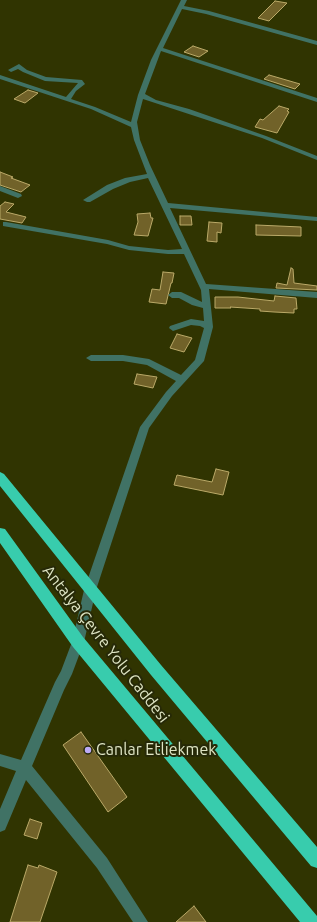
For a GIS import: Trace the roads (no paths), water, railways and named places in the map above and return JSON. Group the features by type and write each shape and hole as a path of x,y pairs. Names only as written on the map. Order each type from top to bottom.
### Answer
{"highway":[{"name":"Antalya Çevre Yolu Caddesi","path":"0,477 160,675 317,860"},
{"name":"Antalya Çevre Yolu Caddesi","path":"0,533 78,642 311,922"}],"street":[{"path":"0,825 59,686 66,674 78,642 90,590 145,427 169,394 199,361 209,326 203,286 151,175 137,140 134,122 141,95 160,49 183,4 314,42 317,34"},
{"path":"160,49 317,100"},
{"path":"11,70 19,66 25,71 45,79 80,81 82,84 74,90 68,99"},
{"path":"0,77 68,99 120,118 135,126"},
{"path":"141,95 154,101 187,110 257,135 317,158"},
{"path":"87,200 110,187 128,180 151,175"},
{"path":"0,188 18,196"},
{"path":"165,205 317,219"},
{"path":"6,224 135,249 168,252 187,251"},
{"path":"203,286 317,295"},
{"path":"172,295 182,295 195,303 207,306"},
{"path":"173,328 191,322 202,323 209,326"},
{"path":"91,358 123,358 150,362 182,380"},
{"path":"0,760 24,767 102,863 141,922"}],"place":[{"name":"Canlar Etliekmek","path":"88,750"}]}
